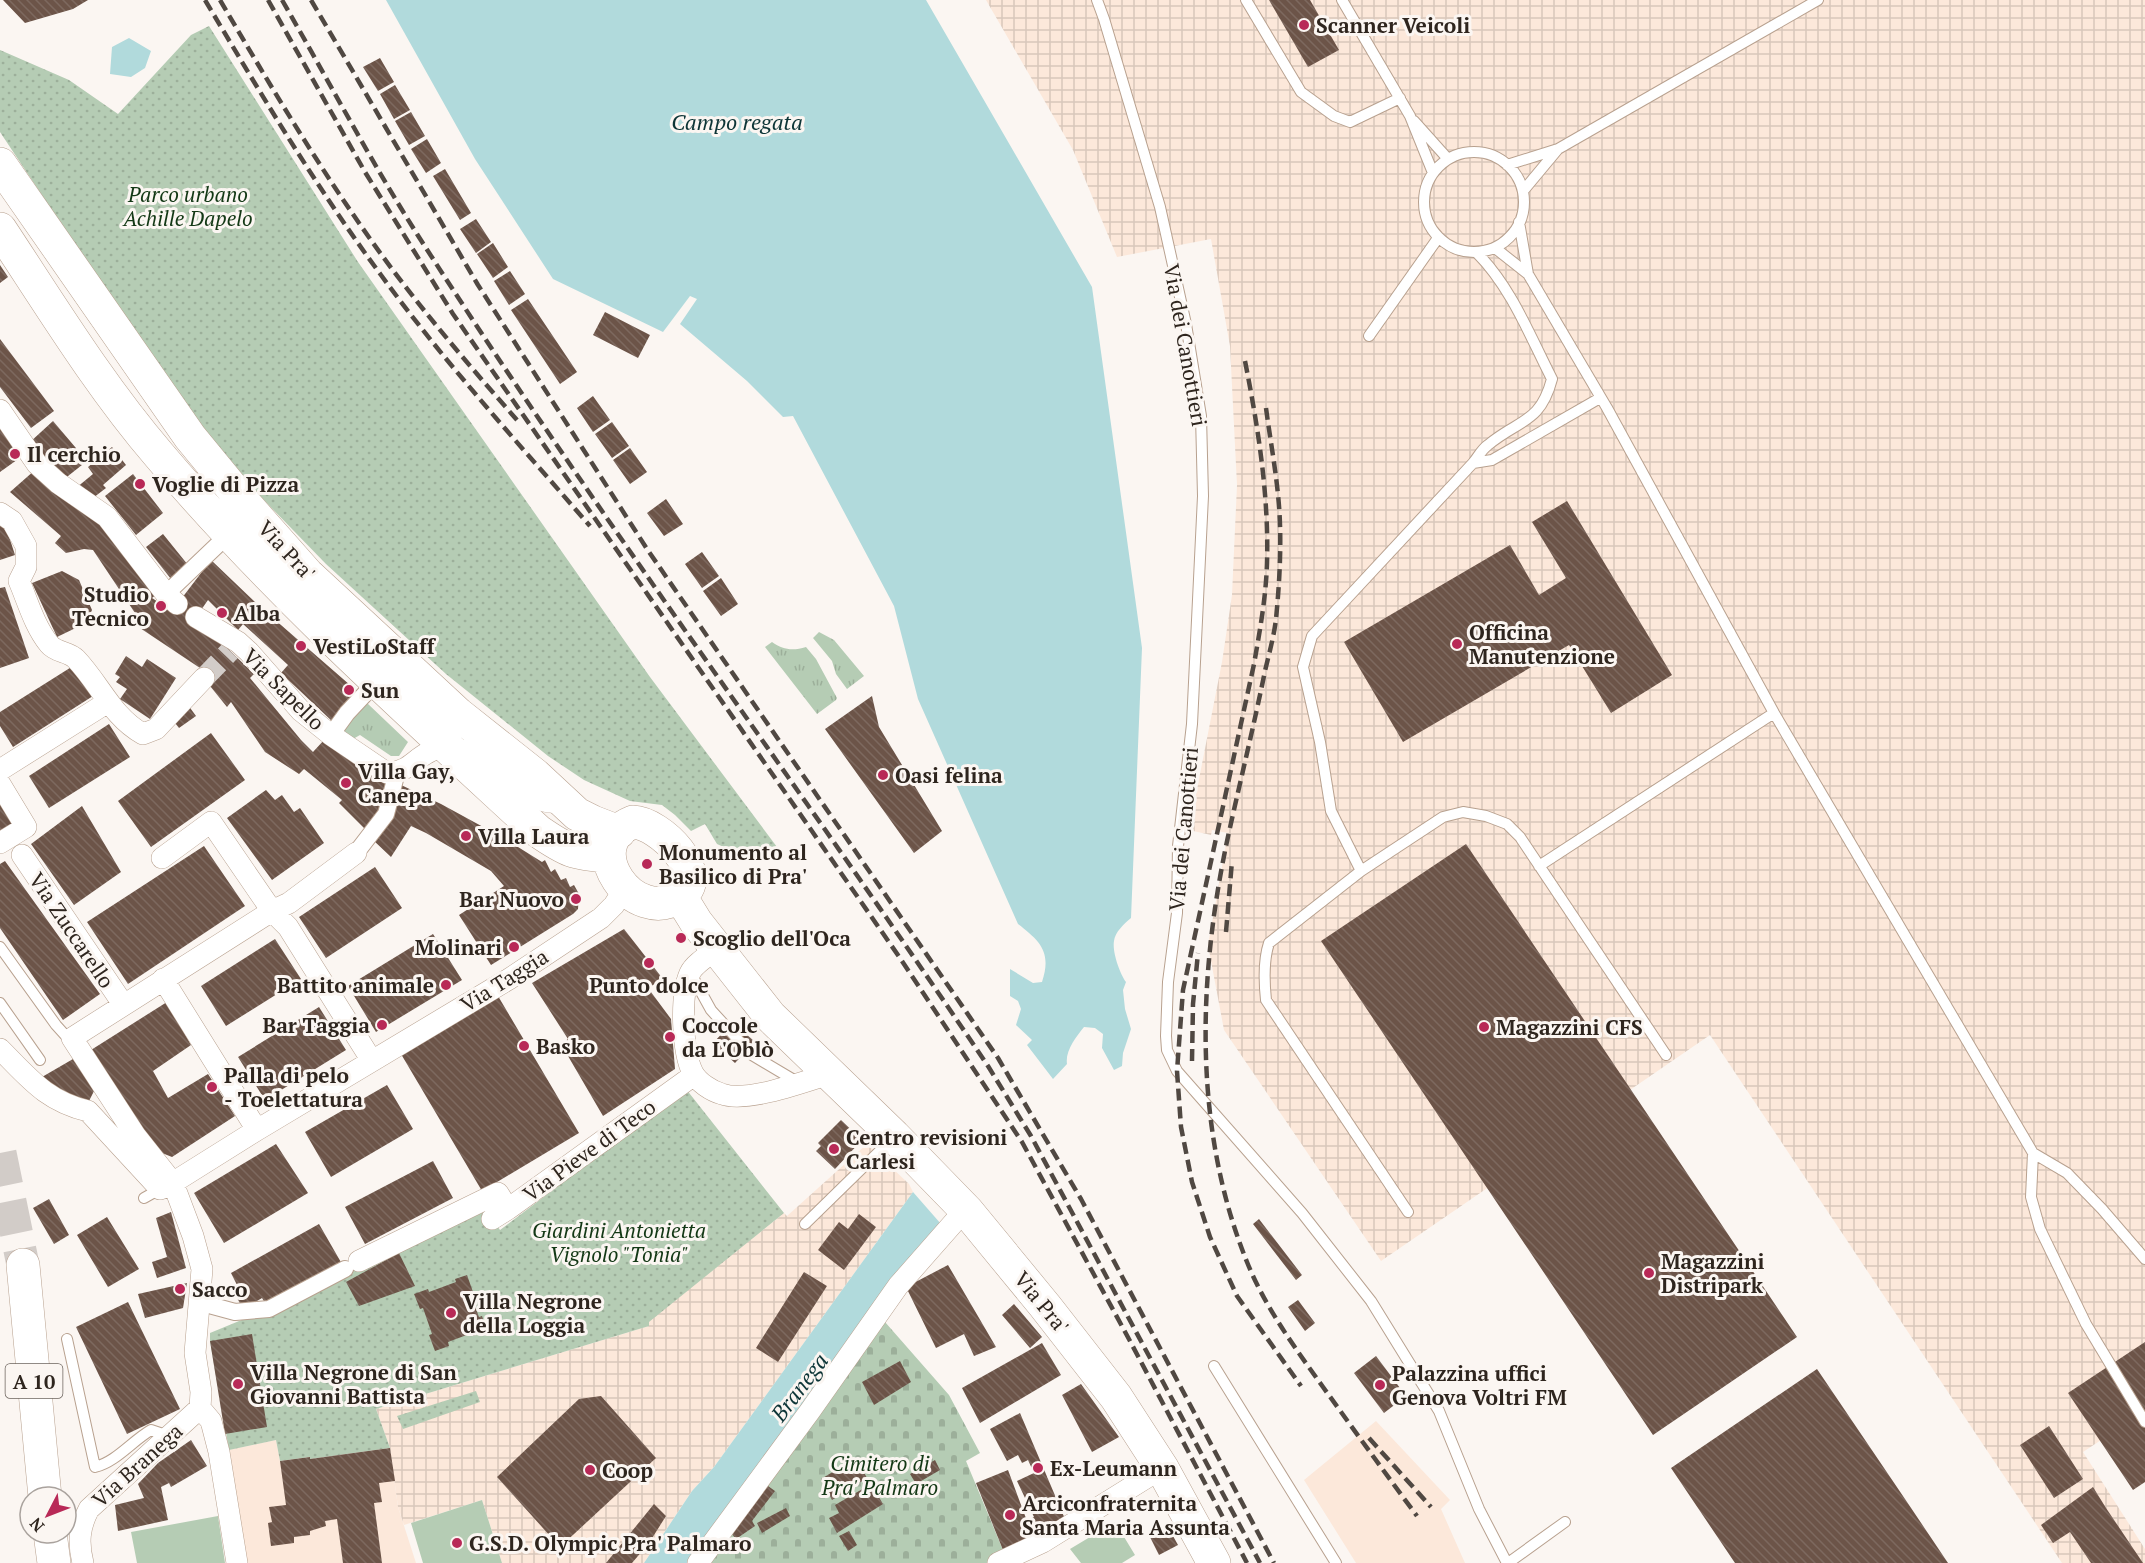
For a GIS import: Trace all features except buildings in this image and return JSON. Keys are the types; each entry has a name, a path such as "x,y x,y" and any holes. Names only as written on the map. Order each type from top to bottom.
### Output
{"main road":[{"name":"Via Pra'","path":"0,164 190,437 246,505 308,574 458,714 535,775 578,814 593,822 614,844 582,854 562,848 537,831 443,751 422,722 316,624 229,534 135,425 89,363 0,229"},
{"path":"647,824 661,833 681,854 689,872 687,886 680,896 669,902 654,904 645,902 626,888 615,876 610,865 614,844 625,826 647,824"},
{"name":"Via Pra'","path":"680,896 696,922 770,1016 814,1078 894,1136 925,1167 964,1208 1093,1367 1116,1397 1162,1468 1214,1563"},
{"name":"A 10","path":"23,1264 44,1485"},
{"path":"52,1545 54,1563"}],"street":[{"path":"0,410 37,464 58,483 107,517 172,599 229,534"},
{"path":"0,513 12,521 26,546 27,567 20,581 37,627 57,652 74,657 129,726 143,734 156,729 204,678"},
{"name":"Via Sapello","path":"196,617 234,646 249,651 301,711 331,735 387,773 397,772"},
{"path":"331,735 347,713 377,681"},
{"path":"0,770 108,702"},
{"path":"397,772 443,751 485,757 537,799 554,803 562,800"},
{"name":"Via Zuccarello","path":"72,1038 163,978 272,911 289,903 356,853 386,814 397,772"},
{"path":"0,784 26,827 0,843"},
{"path":"162,858 211,822 272,911 288,927 372,1061"},
{"name":"Via Zuccarello","path":"22,855 123,1004"},
{"name":"Via Taggia","path":"159,1190 509,979 601,918 626,888"},
{"path":"717,949 690,972 684,997 688,1061 694,1075 707,1087 723,1095 743,1095 814,1078"},
{"path":"163,978 257,1130"},
{"path":"72,1038 135,1135 159,1190"},
{"path":"0,1049 44,1093 71,1107 88,1111 159,1190"},
{"path":"0,1065 10,1069 39,1098 57,1109 71,1107"},
{"name":"Via Pieve di Teco","path":"198,1302 235,1312 269,1309 498,1193 500,1214 694,1075"},
{"name":"Via Branega","path":"83,1563 81,1524 88,1509 200,1408 201,1392 195,1353 202,1269 193,1236 159,1190"},
{"path":"698,1563 898,1286 964,1208"},
{"name":"Via Branega","path":"200,1408 212,1421 237,1563"},
{"path":"1001,1561 1043,1542 1162,1468"}],"lane":[{"name":"Via dei Canottieri","path":"1097,0 1160,207 1186,324 1201,416 1203,496 1192,724 1178,846 1177,913 1168,982 1167,1050 1177,1071 1302,1213 1371,1301 1439,1410 1479,1509 1508,1563"},
{"path":"1246,0 1301,92 1315,104 1334,116 1350,122 1400,98"},
{"path":"1342,0 1410,116 1433,173"},
{"path":"1507,165 1558,149 1818,0"},
{"path":"1410,116 1448,159"},
{"path":"1523,191 1558,149"},
{"path":"1469,152 1486,153 1502,160 1507,165 1515,172 1523,191 1524,211 1516,229 1503,244 1477,253 1450,246 1438,238 1429,225 1424,210 1424,194 1429,179 1438,166 1448,159 1469,152"},
{"path":"1519,222 1528,274 1774,713 2033,1153 2067,1173 2145,1259"},
{"path":"1369,336 1438,238"},
{"path":"1495,248 1528,274"},
{"path":"1361,871 1331,811 1320,742 1302,668 1312,636 1487,446 1538,412 1547,397 1552,379 1502,283 1477,253"},
{"path":"1473,463 1492,460 1600,399"},
{"path":"1539,866 1774,713"},
{"path":"1408,1212 1266,1000 1264,978 1266,951 1269,943 1361,871 1443,817 1463,812 1486,816 1507,824 1520,837 1666,1055"},
{"path":"0,947 56,1025 64,1035 72,1038"},
{"path":"690,972 711,1010 752,1055 814,1078"},
{"path":"0,1003 40,1060"},
{"path":"805,1224 894,1136"},
{"path":"2033,1153 2031,1197 2040,1229 2086,1324 2145,1422"},
{"path":"67,1339 94,1467 106,1464 151,1430 169,1436"},
{"path":"1214,1366 1336,1563"},
{"path":"1508,1563 1565,1522"}],"shaded area":[{"path":"986,0 2145,0 2145,1411 2083,1452 2145,1549 2145,1563 2062,1563 1710,1035 1381,1261 1224,1030 1208,945 1228,833 1212,830 1211,835 1189,830 1222,662 1232,595 1237,485 1230,346 1211,239 1117,257 1073,150"},
{"path":"867,1144 909,1184 913,1192 714,1467 692,1491 644,1563 502,1563 482,1500 404,1525 398,1507 390,1448 376,1409 649,1326 648,1322 784,1213 787,1216"},
{"path":"1376,1421 1450,1500 1441,1509 1465,1563 1356,1563 1304,1480"},
{"path":"276,1440 280,1461 390,1448 398,1507 416,1563 242,1563 223,1451"}],"green space":[{"name":"Parco urbano Achille Dapelo","path":"209,26 358,262 650,677 777,847 771,853 757,847 726,848 717,844 705,824 691,831 662,805 630,801 584,780 548,756 446,674 326,564 258,494 180,403 178,392 0,132 0,50 69,80 118,114 191,35"},
{"path":"819,632 834,640 864,676 847,689 836,674 832,661 813,638"},
{"path":"772,642 788,649 806,647 816,659 836,700 817,714 765,647"},
{"path":"367,703 408,742 399,756 391,756 360,735 353,739 343,734 349,718"},
{"name":"Giardini Antonietta Vignolo \"Tonia\"","path":"686,1089 784,1213 649,1322 649,1326 376,1409 390,1448 280,1461 276,1440 229,1450 210,1333 314,1288 484,1206 500,1230"},
{"name":"Cimitero di Pra' Palmaro","path":"885,1322 949,1395 980,1453 966,1461 1005,1555 992,1563 708,1563"},
{"path":"476,1391 480,1402 403,1429 397,1416"},
{"name":"G.S.D. Olympic Pra' Palmaro","path":"482,1500 502,1563 423,1563 411,1523"},
{"path":"218,1516 225,1563 137,1563 131,1532"},
{"path":"1115,1522 1135,1555 1122,1563 1081,1563 1070,1549"}],"water":[{"name":"Campo regata","path":"386,0 926,0 1092,287 1142,648 1131,918 1118,931 1114,946 1117,963 1126,982 1123,990 1125,1009 1131,1029 1123,1053 1122,1066 1114,1070 1102,1048 1103,1034 1095,1028 1084,1027 1069,1049 1067,1064 1053,1079 1027,1045 1032,1040 1016,1025 1021,1009 1018,1001 1010,996 1010,969 1033,983 1042,982 1046,963 1045,955 1038,942 1018,924 918,699 894,606 793,416 783,417 747,381 680,324 697,299 690,296 663,332 553,279 475,159"},
{"path":"129,38 151,51 145,68 131,77 110,74 112,47"},
{"name":"Branega","path":"913,1192 941,1224 690,1563 644,1563 692,1491 714,1467"}],"tunnel":[{"path":"204,678 230,651"},
{"path":"0,1153 23,1265"}],"railway":[{"path":"205,0 312,174 357,242 405,308 590,526"},
{"path":"220,0 302,137 368,237 437,327 517,420"},
{"path":"268,0 365,172 453,314 900,958 1022,1142 1247,1563"},
{"path":"282,0 399,205 486,340 988,1066 1031,1136 1260,1563"},
{"path":"311,0 478,285 647,549 998,1058 1081,1199 1274,1563"},
{"path":"1245,361 1264,487 1267,538 1265,588 1254,664 1183,990 1177,1071 1181,1127 1192,1182 1210,1237 1237,1296 1301,1386"},
{"path":"1266,408 1279,510 1280,560 1277,607 1273,638 1229,832 1211,940 1206,1049 1209,1103 1217,1157 1229,1210 1254,1279 1291,1342 1417,1516"},
{"path":"1226,932 1232,861"},
{"path":"1192,1061 1193,1004 1198,953"},
{"path":"1369,1438 1431,1507"}],"place":[{"name":"Scanner Veicoli","path":"1304,25"},
{"name":"Il cerchio","path":"15,454"},
{"name":"Voglie di Pizza","path":"140,484"},
{"name":"Studio Tecnico","path":"161,606"},
{"name":"Alba","path":"222,613"},
{"name":"Officina Manutenzione","path":"1457,644"},
{"name":"VestiLoStaff","path":"301,646"},
{"name":"Sun","path":"349,690"},
{"name":"Oasi felina","path":"883,775"},
{"name":"Villa Gay, Canepa","path":"346,783"},
{"name":"Villa Laura","path":"466,836"},
{"name":"Monumento al Basilico di Pra'","path":"647,864"},
{"name":"Bar Nuovo","path":"576,899"},
{"name":"Scoglio dell'Oca","path":"681,938"},
{"name":"Molinari","path":"514,947"},
{"name":"Punto dolce","path":"649,963"},
{"name":"Battito animale","path":"446,985"},
{"name":"Bar Taggia","path":"382,1025"},
{"name":"Magazzini CFS","path":"1484,1027"},
{"name":"Coccole da L'Oblò","path":"670,1037"},
{"name":"Basko","path":"524,1046"},
{"name":"Palla di pelo - Toelettatura","path":"212,1087"},
{"name":"Centro revisioni Carlesi","path":"834,1149"},
{"name":"Magazzini Distripark","path":"1649,1273"},
{"name":"Sacco","path":"180,1289"},
{"name":"Villa Negrone della Loggia","path":"451,1313"},
{"name":"Villa Negrone di San Giovanni Battista","path":"238,1384"},
{"name":"Palazzina uffici Genova Voltri FM","path":"1380,1385"},
{"name":"Ex-Leumann","path":"1038,1468"},
{"name":"Coop","path":"590,1470"},
{"name":"Arciconfraternita Santa Maria Assunta","path":"1010,1515"},
{"name":"G.S.D. Olympic Pra' Palmaro","path":"457,1543"}]}
